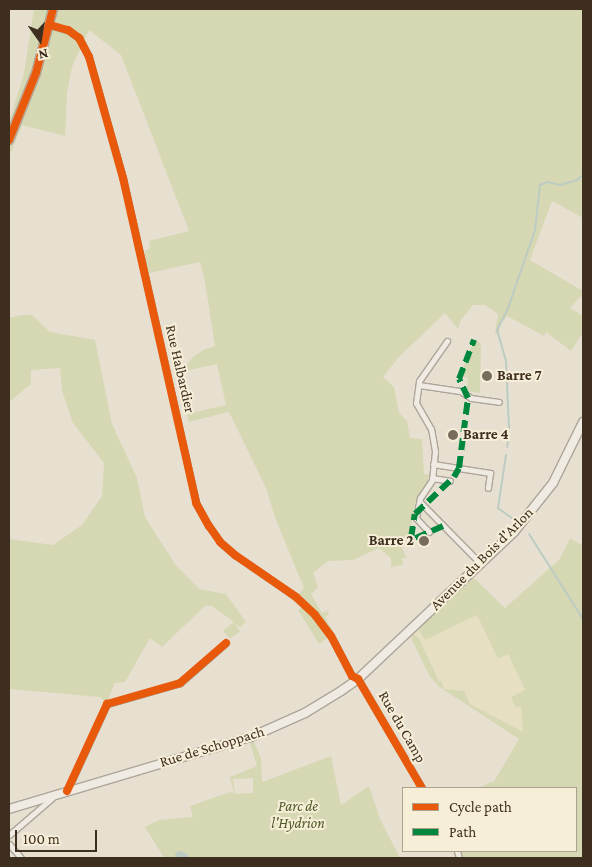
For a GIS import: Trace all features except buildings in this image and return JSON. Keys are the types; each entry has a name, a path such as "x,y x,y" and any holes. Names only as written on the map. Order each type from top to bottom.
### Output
{"main road":[{"path":"9,140 36,73 53,9"},
{"name":"Avenue du Bois d'Arlon","path":"358,679 514,532 548,489 575,442 583,422"},
{"name":"Rue de Schoppach","path":"9,809 264,732 305,713 358,679"}],"street":[{"name":"Rue Halbardier","path":"50,25 68,30 79,38 89,57 123,178 196,503 208,526 220,542 235,555 296,597 315,615 331,636 352,676 358,679"},
{"path":"429,532 416,518 420,498 432,478 435,451 432,433 416,402 418,385 446,341"},
{"path":"418,385 460,391 472,398 499,402"},
{"path":"433,464 490,473 488,488"},
{"path":"432,478 450,481"},
{"path":"420,502 481,564"},
{"path":"67,791 107,704 180,683 226,643"},
{"name":"Rue du Camp","path":"358,679 421,787"},
{"path":"9,835 57,794"},
{"path":"9,844 21,858"}],"shaded area":[{"path":"451,599 477,615 498,658 508,653 525,691 521,706 523,733 470,704 464,691 444,689 419,638 412,634"}],"green space":[{"path":"34,9 583,9 583,218 552,201 530,260 583,291 583,294 570,308 583,316 583,332 571,351 546,332 544,336 507,316 500,325 499,334 495,334 498,314 485,305 473,305 461,320 458,329 445,313 398,358 383,377 394,387 399,413 407,421 410,438 422,439 424,474 429,475 427,483 415,502 409,537 399,542 407,558 402,558 403,565 391,567 391,558 379,548 353,560 328,561 313,573 318,587 311,594 322,613 328,611 329,614 325,617 334,633 319,644 298,610 305,605 296,597 304,588 276,520 266,488 229,412 189,422 187,414 226,405 217,364 180,372 192,358 203,350 215,346 205,282 200,262 149,273 144,255 145,251 150,248 149,241 189,231 121,55 89,30 72,67 67,93 65,136 22,125 9,157 9,123 24,73"},
{"path":"32,315 50,332 95,340 112,424 137,478 145,517 175,564 199,589 226,594 246,622 240,627 234,623 240,631 230,639 223,631 234,622 212,606 205,606 162,647 150,638 125,682 115,683 108,700 105,701 100,697 9,689 9,539 53,545 82,525 102,496 104,463 73,423 62,391 60,368 31,370 31,384 9,402 9,318"},
{"path":"474,340 481,343 480,393 466,391 468,378 460,375"},
{"path":"570,538 583,546 583,858 459,858 457,852 577,852 577,787 481,787 491,782 493,783 519,739 438,686 429,675 412,640 412,634 419,638 444,689 464,691 470,704 523,732 521,707 515,706 511,697 525,690 508,654 498,659 477,615 425,640 418,628 474,578 505,608 560,559"},
{"name":"Parc de l'Hydrion","path":"254,742 261,758 262,782 331,756 341,805 369,786 380,819 400,858 164,858 145,827 159,820 193,817 190,806 230,792 234,793 230,777 257,766 250,743","holes":["253,778 253,793 235,794 233,779"]}],"waterway":[{"path":"509,428 506,361 497,330 508,308 535,230 540,185 548,182 560,185 577,180 583,175"},
{"path":"507,447 508,442"},
{"path":"506,455 498,508 513,519"},
{"path":"529,534 583,619"},
{"path":"180,856 184,858"}],"marked path":[{"path":"443,526 412,540 411,538 415,514 454,477 459,468 468,398 459,379 474,340"}],"cycle path":[{"path":"9,140 36,73 53,9"},
{"path":"50,25 68,30 79,38 89,57 123,178 196,503 220,542 235,555 296,597 315,615 331,636 352,676 358,679 421,787"},
{"path":"67,791 107,704 180,683 226,643"}],"place":[{"name":"Barre 7","path":"487,376"},
{"name":"Barre 4","path":"453,435"},
{"name":"Barre 2","path":"424,541"}]}
